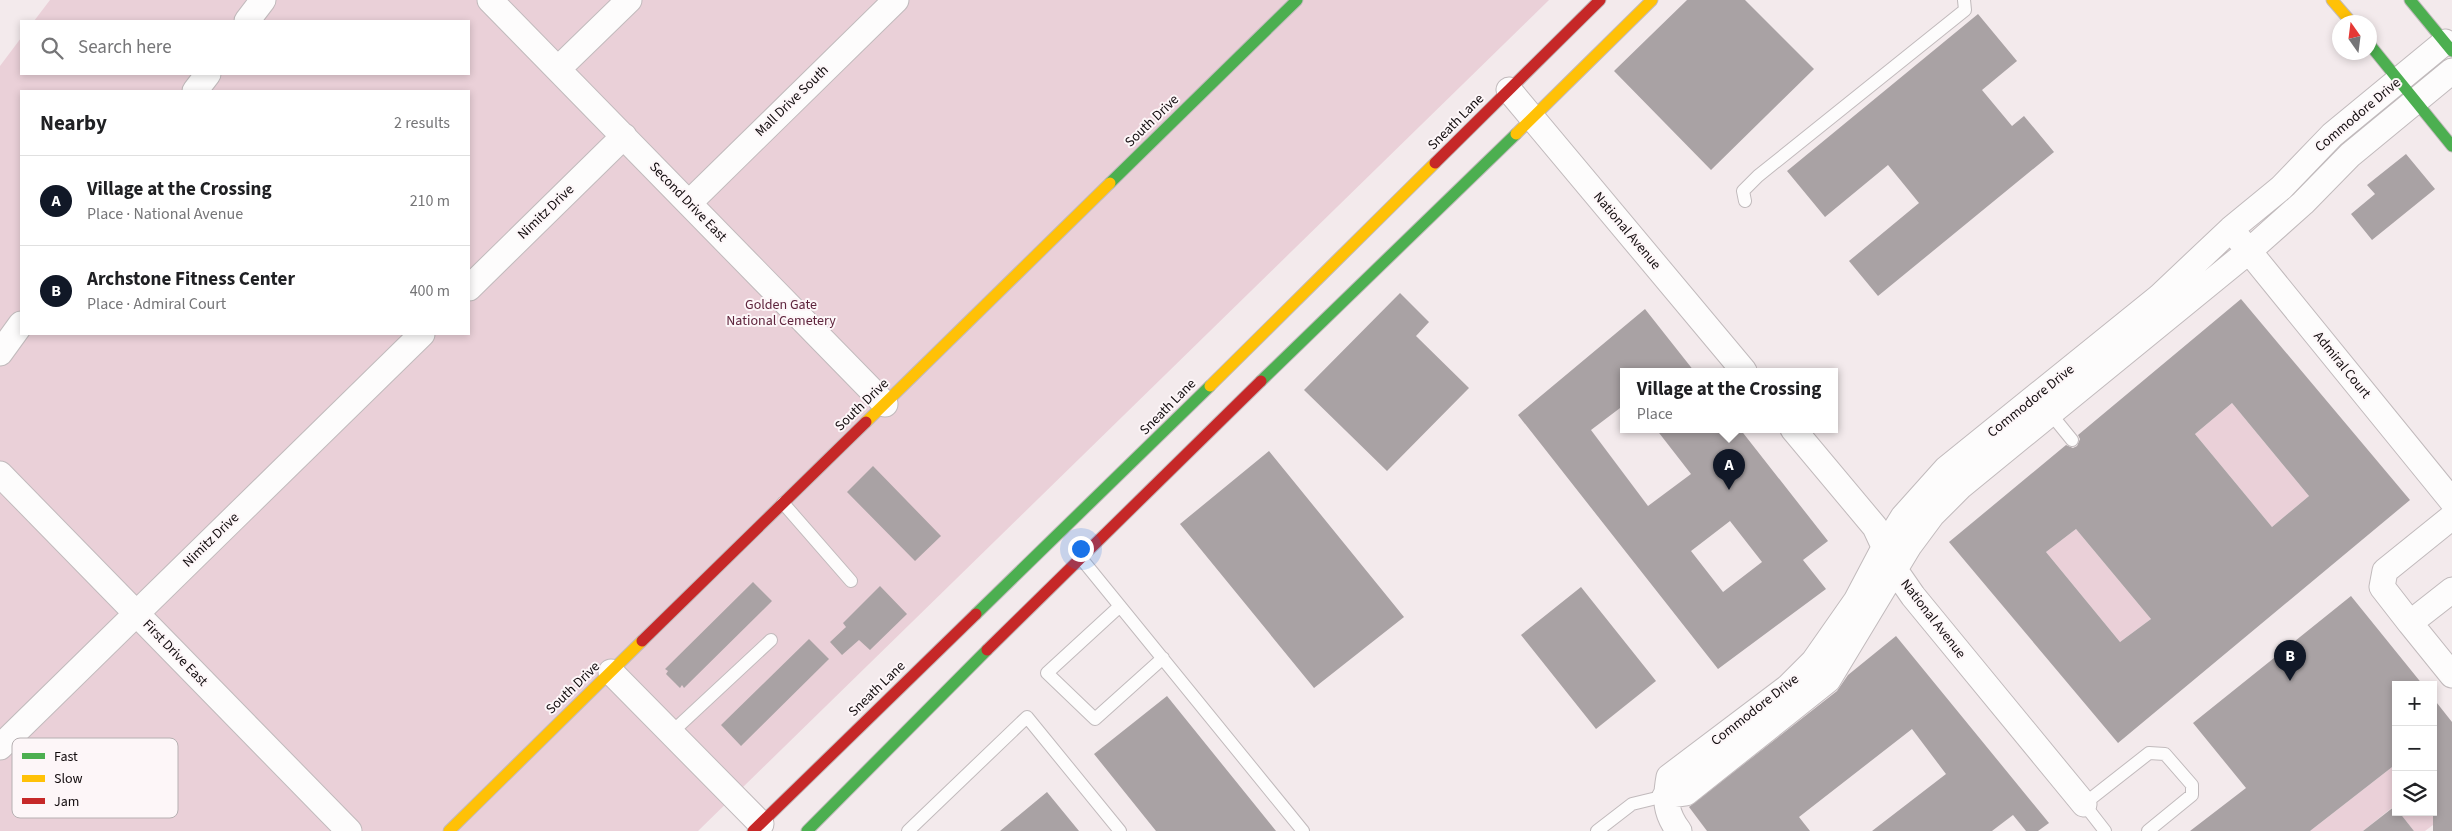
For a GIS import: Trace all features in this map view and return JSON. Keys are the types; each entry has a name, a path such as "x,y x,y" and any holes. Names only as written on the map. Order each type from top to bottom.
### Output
{"main road":[{"name":"South Drive","path":"449,831 1297,0"},
{"name":"Sneath Lane","path":"762,828 1600,0"},
{"path":"807,831 1080,557 1390,253 1533,118 1652,0"},
{"path":"2332,0 2344,15"},
{"path":"2410,0 2450,43"},
{"path":"2377,54 2452,146"}],"street":[{"path":"249,20 263,0"},
{"name":"Second Drive East","path":"490,0 885,404"},
{"path":"558,69 629,0"},
{"name":"Mall Drive South","path":"689,203 896,0"},
{"name":"Commodore Drive","path":"2450,43 2332,135 2282,188 2232,229 2043,405 1932,515 1909,546 1828,680 1686,793 1665,796 1669,777 1788,687 1814,662 1856,601 1885,546 1903,517 1946,469 2043,405 2249,251 2303,202 2350,155 2452,71"},
{"path":"196,90 207,75"},
{"name":"National Avenue","path":"1509,90 1741,368"},
{"name":"Nimitz Drive","path":"470,287 624,136"},
{"name":"Admiral Court","path":"2232,229 2452,501"},
{"path":"0,353 20,325"},
{"name":"Nimitz Drive","path":"0,747 421,335"},
{"name":"National Avenue","path":"1796,433 1872,523 1885,546 1895,570 1913,596 2084,804"},
{"name":"First Drive East","path":"0,474 349,831"},
{"path":"2452,517 2385,571 2382,587 2452,675"},
{"path":"2410,623 2452,590"},
{"path":"611,672 762,828"},
{"path":"1665,796 1666,808 1672,822 1679,831"}],"lane":[{"path":"1745,201 1743,191 1758,176 1965,10 1964,0"},
{"path":"2043,405 2072,440"},
{"path":"783,503 851,581"},
{"path":"1080,557 1303,831"},
{"path":"1120,606 1047,673 1094,719 1162,658"},
{"path":"672,733 771,640"},
{"path":"908,831 1027,717 1120,831"},
{"path":"2084,804 2150,753 2166,754 2192,785 2192,795 2148,831"},
{"path":"1597,831 1632,804 1665,796"},
{"name":"National Avenue","path":"2084,804 2105,831"}],"green space":[{"name":"Golden Gate National Cemetery","path":"50,0 1549,0 698,831 0,831 0,66 20,39 20,75 470,75 470,20 35,20"},
{"path":"2232,403 2309,496 2272,527 2195,434"},
{"path":"2076,529 2151,619 2120,642 2046,552"},
{"path":"2392,767 2392,808 2363,831 2310,831"},
{"path":"2402,816 2437,816 2441,819 2425,831 2414,831"}],"building":[{"path":"1687,0 1745,0 1814,69 1711,170 1614,71"},
{"path":"1978,14 2017,61 1982,90 2012,126 2024,116 2054,152 1878,296 1849,261 1919,203 1888,165 1825,217 1787,171"},
{"path":"2406,154 2435,189 2372,240 2351,214 2375,194 2367,185"},
{"path":"1400,293 1429,322 1416,336 1469,388 1387,471 1304,390"},
{"path":"2241,299 2410,500 2118,743 1949,542 2066,445 2073,448 2077,446 2080,439 2078,435","holes":["2232,403 2309,496 2272,527 2195,434","2076,529 2151,619 2120,642 2046,552"]},
{"path":"1645,309 1692,368 1620,368 1620,408 1591,430 1648,506 1691,474 1659,433 1743,433 1828,541 1803,560 1826,589 1718,669 1518,415","holes":["1730,521 1762,562 1723,592 1691,551"]},
{"path":"1269,451 1404,617 1314,688 1180,524"},
{"path":"873,466 941,536 915,561 847,492"},
{"path":"753,582 772,601 684,688 682,685 680,688 666,674 668,671 665,669"},
{"path":"880,586 907,614 870,650 859,640 842,655 830,642 846,627 843,623"},
{"path":"1581,587 1656,681 1596,729 1521,635"},
{"path":"2351,596 2420,681 2392,681 2392,767 2310,831 2190,831 2246,788 2193,723"},
{"path":"1896,636 2049,823 2038,831 2026,831 2013,815 1992,831 1872,831 1946,774 1912,729 1799,817 1810,831 1707,831 1689,807 1837,691 1848,675"},
{"path":"809,639 829,659 741,746 721,725"},
{"path":"1167,696 1276,831 1156,831 1094,754"},
{"path":"2437,703 2452,722 2452,831 2433,831 2433,816 2437,816"},
{"path":"1047,792 1079,831 1000,831"},
{"path":"2392,808 2392,816 2402,816 2414,831 2363,831"}],"traffic: fast":[{"path":"1110,183 1297,0"},
{"path":"2410,0 2452,51"},
{"path":"2377,54 2452,146"},
{"path":"1261,381 1516,134"},
{"path":"976,614 1210,386"},
{"path":"807,831 987,650"}],"traffic: slow":[{"path":"1516,134 1652,0"},
{"path":"2332,0 2345,15"},
{"path":"1210,386 1435,163"},
{"path":"866,422 1110,183"},
{"path":"449,831 642,641"}],"traffic: jam":[{"path":"1435,163 1600,0"},
{"path":"987,650 1261,381"},
{"path":"642,641 866,422"},
{"path":"753,831 976,614"}],"place":[{"name":"Village at the Crossing","path":"1729,490"},
{"name":"Archstone Fitness Center","path":"2290,681"}]}
